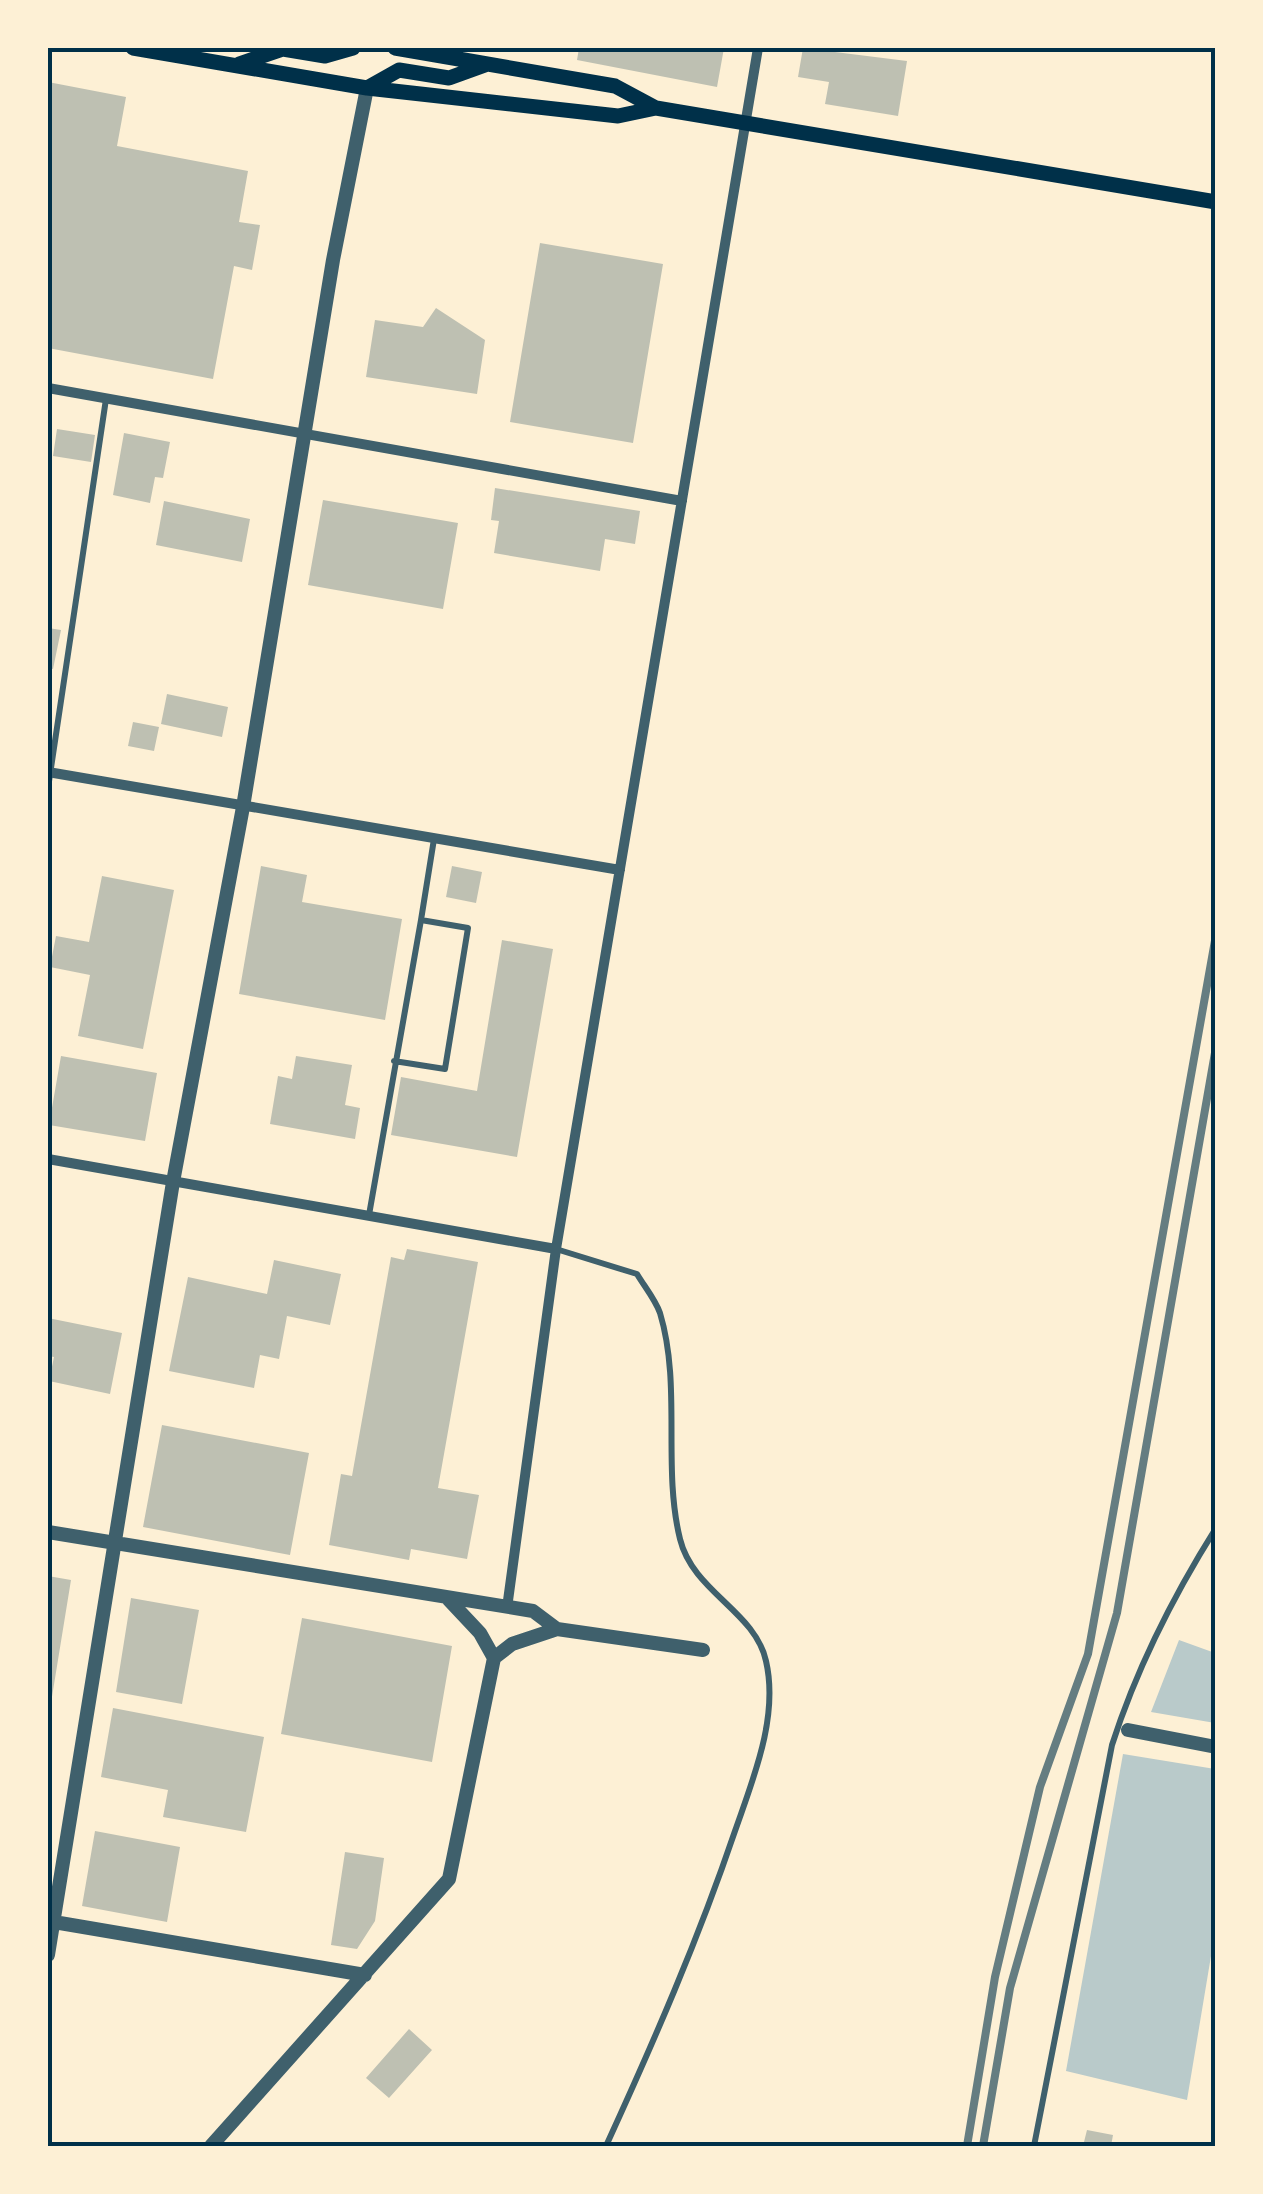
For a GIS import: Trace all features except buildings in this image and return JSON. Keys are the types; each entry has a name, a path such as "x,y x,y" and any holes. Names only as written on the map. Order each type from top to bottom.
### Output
{"main road":[{"path":"134,48 367,88 618,116 656,108"},
{"path":"235,65 282,50 324,56 354,48"},
{"path":"396,48 615,86 656,108 1216,202"},
{"path":"367,88 399,70 448,78 488,64"}],"street":[{"path":"507,1608 556,1249 758,48"},
{"path":"48,1955 50,1921 116,1543 173,1182 244,807 308,435 333,260 367,88"},
{"path":"48,388 682,501"},
{"path":"49,773 620,870"},
{"path":"48,1159 556,1249"},
{"path":"48,1532 533,1612 557,1628 703,1650"},
{"path":"448,1599 480,1633 494,1658"},
{"path":"211,2146 449,1879 494,1658 512,1644 557,1628"},
{"path":"1128,1730 1216,1746"},
{"path":"50,1921 364,1975"}],"lane":[{"path":"48,788 106,399"},
{"path":"369,1216 434,839"},
{"path":"394,1061 445,1069 468,928 421,920"},
{"path":"556,1249 637,1274 659,1310 668,1357 680,1541 694,1571 757,1639 770,1683 767,1723 751,1784 695,1950 606,2146"},
{"path":"1034,2146 1112,1745 1132,1683 1155,1633 1216,1528"}],"shaded area":[{"path":"1179,1640 1215,1653 1215,1723 1151,1712"},
{"path":"1123,1754 1215,1769 1215,1932 1187,2100 1066,2071"}],"railway":[{"path":"967,2146 995,1977 1040,1787 1088,1654 1216,935"},
{"path":"983,2146 1010,1988 1117,1613 1216,1047"}]}
